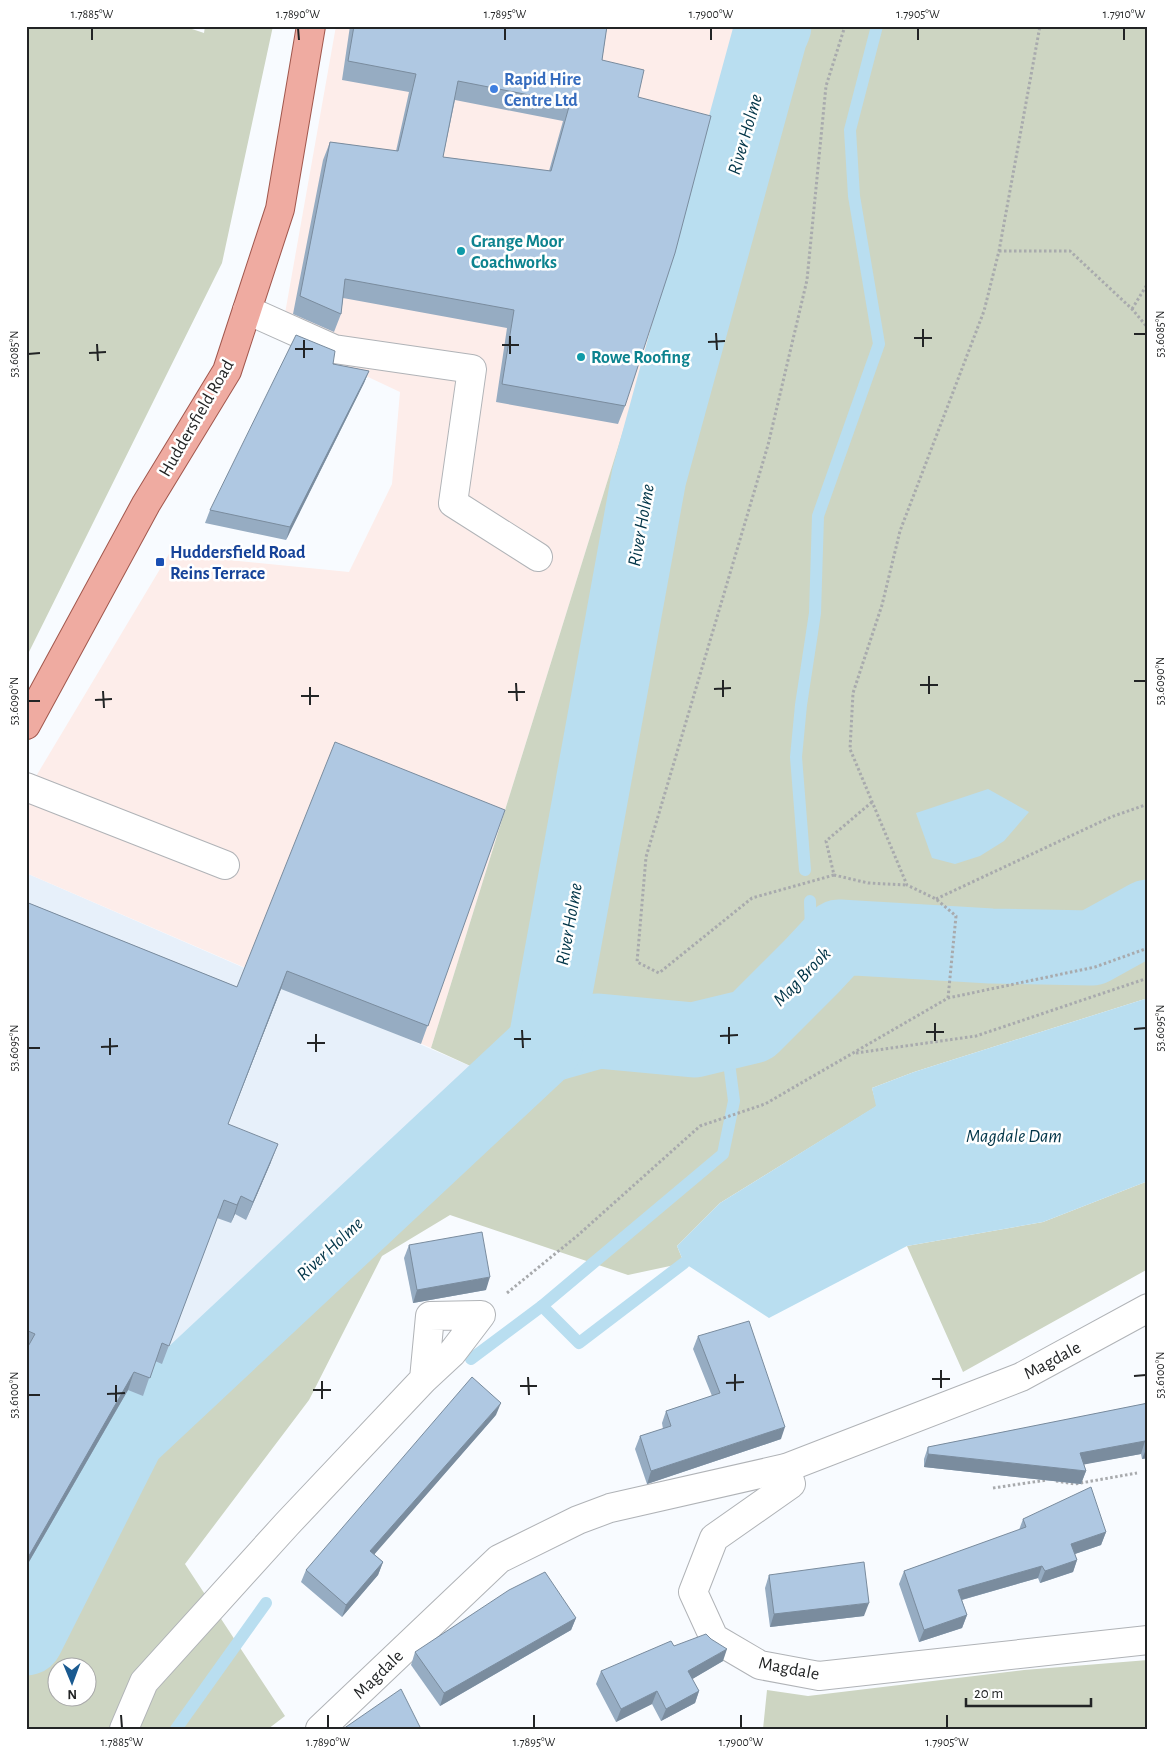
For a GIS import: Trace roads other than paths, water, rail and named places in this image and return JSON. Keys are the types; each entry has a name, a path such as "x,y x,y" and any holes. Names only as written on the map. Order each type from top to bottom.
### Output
{"main road":[{"name":"Huddersfield Road","path":"26,725 146,504 227,371 280,209 311,26"}],"street":[{"path":"247,310 334,349 472,369 453,503 538,557"},
{"path":"26,787 226,865"},
{"name":"Magdale","path":"320,1729 499,1559 578,1520 610,1508 786,1468 1021,1377 1148,1308"},
{"path":"124,1729 144,1682 287,1524 424,1379 452,1353 481,1315 430,1316 424,1379"},
{"name":"Magdale","path":"786,1468 791,1484 714,1538 693,1592 714,1638 760,1665 819,1676 1148,1640"}],"water":[{"path":"988,789 1029,812 1004,841 980,856 955,864 932,858 916,813"},
{"name":"Magdale Dam","path":"1148,998 1148,1181 1043,1222 907,1246 769,1318 684,1263 677,1246 720,1203 876,1106 872,1088 914,1072"}],"waterway":[{"name":"River Holme","path":"26,1638 128,1436 545,1046 649,477 774,26"},
{"path":"805,870 796,757 801,705 815,613 818,516 879,344 854,196 850,130 877,26"},
{"path":"810,901 812,966"},
{"name":"Mag Brook","path":"545,1046 598,1031 694,1040 752,1026 839,937 991,946 1092,948 1148,917"},
{"path":"471,1359 542,1306 723,1154 734,1101 725,1032"},
{"path":"542,1306 579,1343 684,1263"},
{"path":"176,1729 266,1603"}],"place":[{"name":"Rapid Hire Centre Ltd","path":"494,89"},
{"name":"Grange Moor Coachworks","path":"461,251"},
{"name":"Rowe Roofing","path":"581,357"},
{"name":"Huddersfield Road Reins Terrace","path":"160,562"}]}
